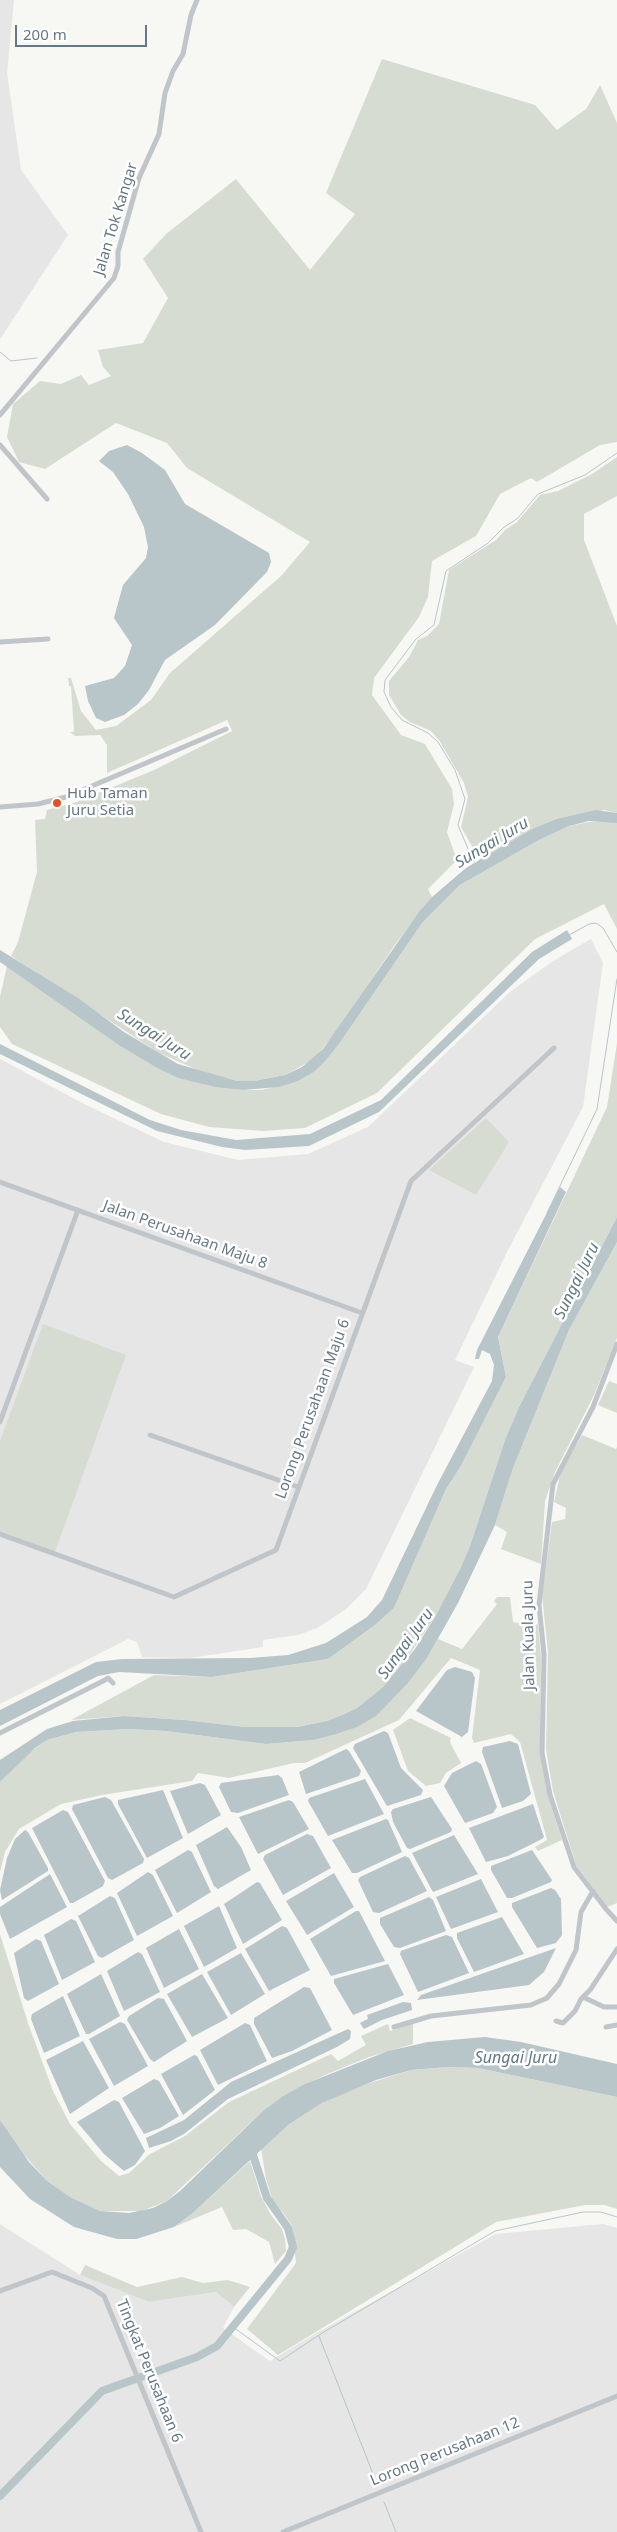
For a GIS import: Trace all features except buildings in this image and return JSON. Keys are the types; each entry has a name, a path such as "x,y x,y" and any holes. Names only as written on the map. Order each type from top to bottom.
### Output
{"street":[{"name":"Jalan Tok Kangar","path":"0,415 114,278 118,266 118,252 139,178 159,134 165,93 173,71 183,54 191,15 197,0"},
{"path":"0,445 47,499"},
{"path":"0,642 48,639"},
{"path":"0,807 38,804 66,797 226,730"},
{"name":"Lorong Perusahaan Maju 6","path":"0,1534 174,1597 276,1550 411,1181 554,1048"},
{"name":"Jalan Perusahaan Maju 8","path":"0,1182 362,1312"},
{"path":"0,1422 78,1210"},
{"name":"Jalan Kuala Juru","path":"617,1344 593,1407 553,1484 538,1604 544,1655 542,1736 544,1766 550,1795 574,1867 617,1921"},
{"path":"150,1435 298,1487"},
{"path":"0,1733 108,1678 113,1683"},
{"path":"394,2027 431,2016 531,2005 547,1998 559,1984 578,1945 581,1912 593,1891"},
{"path":"556,2021 562,2023 575,2011 617,1950"},
{"path":"583,1997 604,2006 617,2007"},
{"path":"606,2027 617,2025"},
{"name":"Tingkat Perusahaan 6","path":"0,2290 52,2272 61,2274 98,2291 107,2301 201,2532"},
{"name":"Lorong Perusahaan 12","path":"283,2532 617,2396"}],"shaded area":[{"path":"0,0 14,0 7,73 21,170 68,235 0,339"},
{"path":"382,59 535,105 557,130 586,109 600,85 617,123 617,442 600,445 537,482 531,478 500,494 476,536 432,561 428,597 419,617 374,678 372,695 401,735 425,744 452,789 454,804 447,832 457,860 428,889 432,897 394,946 337,1031 314,1059 285,1075 254,1081 237,1081 207,1074 159,1053 11,956 18,942 37,872 35,820 45,819 47,810 74,803 154,770 232,731 227,720 107,773 107,745 100,735 75,736 70,732 74,732 71,686 69,686 68,678 71,678 81,711 96,730 116,726 151,700 170,673 281,576 310,542 187,468 167,443 116,423 45,469 19,462 7,437 13,404 40,381 61,384 81,375 89,385 111,376 103,367 98,350 143,343 168,298 143,259 166,234 236,179 310,270 355,214 326,193"},
{"path":"617,457 617,496 584,514 584,540 617,626 617,813 604,810 532,829 480,860 461,827 468,797 464,783 439,740 431,731 410,722 401,715 389,695 389,681 409,657 418,640 427,636 439,624 449,570 496,540 505,530 517,522 540,495 558,491 592,474"},
{"path":"609,821 617,823 617,929 604,904 535,939 377,1093 305,1128 263,1131 209,1127 161,1114 12,1044 0,1027 0,997 7,966 120,1046 178,1078 243,1090 262,1090 298,1081 314,1072 341,1041 422,923 460,885 539,840 569,826"},
{"path":"591,939 603,963 583,1107 508,1250 455,1360 474,1367 366,1589 345,1610 317,1628 298,1635 263,1640 263,1647 190,1658 142,1657 137,1642 128,1639 0,1704 0,1059 86,1105 164,1142 238,1160 308,1154 368,1127 510,992 553,961"},
{"path":"617,1043 617,1217 519,1407 505,1440 470,1546 461,1567 435,1617 401,1667 383,1687 357,1708 327,1721 297,1727 245,1727 185,1720 124,1716 71,1720 154,1675 212,1677 328,1659 375,1625 394,1608 446,1489 461,1466 506,1377 498,1337 607,1107"},
{"path":"486,1118 509,1142 476,1195 429,1170"},
{"path":"617,1242 617,1338 594,1395 555,1472 545,1501 541,1564 501,1549 507,1532 495,1525 513,1468 569,1330"},
{"path":"43,1324 126,1355 55,1552 0,1532 0,1441"},
{"path":"609,1381 617,1384 617,1413 598,1405"},
{"path":"582,1435 616,1449 617,1447 617,1903 607,1907 576,1865 553,1791 546,1749 548,1652 542,1595 552,1522 565,1519 566,1508 554,1502 561,1471"},
{"path":"497,1597 510,1597 513,1622 532,1626 538,1624 541,1656 540,1754 548,1796 562,1840 538,1851 535,1847 547,1840 520,1742 511,1734 474,1743 472,1738 480,1670 451,1658 399,1720 305,1763 294,1763 229,1778 198,1773 192,1781 102,1795 61,1804 19,1829 5,1852 0,1872 0,1782 23,1757 47,1740 76,1732 128,1729 166,1731 266,1744 313,1740 427,1658 438,1639 462,1649 497,1604 494,1601"},
{"path":"410,1718 451,1738 450,1742 461,1763 446,1773 440,1783 426,1786 408,1771 393,1730"},
{"path":"0,1934 28,2023 53,2091 70,2124 101,2161 119,2176 129,2173 150,2154 185,2136 229,2102 331,2054 338,2061 366,2045 361,2036 388,2024 390,2031 413,2023 413,2044 369,2057 325,2075 283,2096 264,2110 167,2201 142,2211 100,2211 70,2197 46,2180 14,2143 0,2120"},
{"path":"448,2067 478,2068 617,2097 617,2209 605,2205 585,2205 496,2222 278,2355 247,2329 296,2263 292,2226 273,2202 266,2179 261,2148 288,2125 322,2103 354,2088 411,2070"},
{"path":"250,2161 261,2196 271,2215 282,2229 285,2239 286,2251 275,2264 269,2242 246,2229 233,2230 222,2207 174,2227 194,2212"},
{"path":"0,2224 80,2275 149,2302 216,2292 234,2307 223,2328 270,2361 318,2332 496,2234 603,2224 617,2228 617,2532 0,2532"},
{"path":"85,2265 137,2287 182,2277 203,2283 228,2280 250,2287 234,2307 216,2292 149,2302 80,2275"}],"water":[{"path":"127,445 142,453 165,470 185,504 269,553 271,562 267,572 215,625 165,660 149,690 138,704 124,715 105,722 96,718 88,701 85,686 114,678 125,666 132,645 114,618 123,585 146,558 148,547 144,527 128,494 113,472 99,461 109,451"},
{"name":"Sungai Juru","path":"596,810 617,813 617,823 589,821 569,826 539,840 460,885 422,923 326,1060 314,1072 298,1081 279,1087 243,1090 216,1087 178,1078 120,1046 0,962 0,950 78,998 124,1032 178,1064 237,1081 254,1081 285,1075 302,1067 323,1049 419,912 432,897 466,868 532,829 557,819"},
{"path":"567,930 572,939 539,959 379,1112 309,1146 245,1150 222,1147 157,1131 0,1054 0,1044 150,1120 181,1130 236,1140 310,1134 381,1100 532,952"},
{"path":"560,1187 566,1192 498,1337 506,1377 461,1466 446,1489 394,1608 375,1625 328,1659 212,1677 119,1672 98,1676 0,1726 0,1710 96,1662 122,1659 250,1658 288,1655 326,1643 367,1617 382,1600 437,1485 492,1381 494,1365 490,1354 482,1350 479,1359 475,1359 477,1350"},
{"name":"Sungai Juru","path":"617,1217 617,1242 569,1330 513,1468 495,1525 458,1603 427,1658 407,1684 376,1716 357,1727 313,1740 266,1744 166,1731 128,1729 76,1732 47,1740 35,1748 0,1782 0,1760 47,1729 73,1721 124,1716 185,1720 245,1727 297,1727 327,1721 357,1708 383,1687 415,1649 435,1617 461,1567 470,1546 505,1440 519,1407"},
{"path":"455,1667 472,1672 475,1678 468,1732 462,1737 416,1711 447,1670"},
{"path":"384,1731 388,1733 401,1768 423,1790 421,1795 387,1806 353,1748 355,1744"},
{"path":"510,1741 518,1744 531,1794 523,1801 502,1808 482,1752 483,1747"},
{"path":"346,1749 361,1771 359,1776 306,1794 299,1772"},
{"path":"476,1761 481,1764 497,1807 493,1813 465,1823 444,1786 452,1773"},
{"path":"278,1775 282,1778 289,1795 238,1813 231,1812 219,1787 221,1783"},
{"path":"365,1779 384,1814 328,1836 308,1801 309,1798"},
{"path":"200,1783 205,1785 221,1815 188,1834 170,1791"},
{"path":"163,1790 183,1838 147,1858 118,1804 118,1800"},
{"path":"105,1797 111,1800 144,1859 143,1863 112,1880 108,1878 72,1809 73,1805"},
{"path":"431,1797 452,1829 451,1832 410,1849 407,1848 393,1822 391,1812 393,1809"},
{"path":"289,1800 293,1802 309,1829 258,1854 239,1817"},
{"path":"533,1804 544,1837 508,1856 486,1862 469,1828"},
{"path":"63,1810 68,1812 105,1881 103,1886 73,1903 70,1903 32,1828"},
{"path":"386,1819 402,1852 357,1873 352,1873 332,1840"},
{"path":"227,1827 241,1847 251,1870 218,1889 214,1886 196,1845"},
{"path":"25,1830 28,1832 48,1871 2,1900 0,1890 7,1858 15,1839"},
{"path":"307,1834 313,1836 331,1868 283,1895 263,1859 265,1855"},
{"path":"454,1835 478,1874 433,1892 412,1853"},
{"path":"188,1850 192,1852 211,1892 177,1913 155,1870"},
{"path":"532,1850 552,1880 551,1882 512,1898 507,1898 491,1870 491,1866"},
{"path":"405,1856 409,1858 427,1891 379,1913 373,1912 358,1880 360,1877"},
{"path":"148,1872 153,1875 173,1916 137,1936 117,1893"},
{"path":"334,1873 354,1907 307,1935 286,1901"},
{"path":"50,1874 67,1907 10,1939 0,1914 0,1907"},
{"path":"481,1879 498,1912 451,1929 436,1897"},
{"path":"257,1882 260,1883 282,1920 243,1944 224,1904"},
{"path":"551,1888 555,1890 561,1899 562,1935 556,1943 537,1948 512,1907 512,1903"},
{"path":"110,1896 115,1898 134,1940 102,1958 98,1956 78,1916"},
{"path":"429,1897 433,1900 446,1931 400,1948 394,1947 380,1924 380,1918"},
{"path":"219,1906 237,1948 204,1967 184,1926"},
{"path":"359,1911 385,1961 331,1976 310,1939"},
{"path":"502,1917 524,1954 474,1972 457,1938 457,1933"},
{"path":"71,1919 76,1921 95,1962 62,1980 44,1935"},
{"path":"282,1926 287,1928 310,1970 269,1991 245,1949"},
{"path":"179,1929 199,1969 164,1988 146,1948"},
{"path":"446,1935 452,1937 469,1973 418,1992 400,1954 401,1951"},
{"path":"36,1939 41,1941 59,1984 28,2001 24,1998 14,1953"},
{"path":"556,1948 544,1972 529,1985 417,2000 421,1995"},
{"path":"138,1952 142,1954 160,1992 124,2011 107,1971"},
{"path":"241,1953 265,1994 231,2015 207,1972"},
{"path":"388,1964 404,1995 353,2015 334,1983 334,1979"},
{"path":"101,1974 120,2016 86,2034 67,1994"},
{"path":"202,1974 228,2018 192,2037 167,1994"},
{"path":"304,1987 310,1988 332,2030 292,2051 272,2058 254,2024 254,2018"},
{"path":"63,1996 80,2036 44,2053 31,2019 32,2014"},
{"path":"158,1998 164,1999 187,2041 154,2062 150,2059 127,2020 129,2016"},
{"path":"403,2002 411,2003 412,2010 382,2020 364,2029 360,2023 368,2019 367,2015"},
{"path":"120,2022 125,2024 148,2066 114,2086 89,2039"},
{"path":"245,2023 250,2025 267,2061 218,2085 200,2050"},
{"path":"348,2029 351,2031 350,2039 337,2047 228,2099 184,2134 171,2141 149,2148 146,2138 184,2120 231,2082"},
{"name":"Sungai Juru","path":"485,2037 521,2042 617,2064 617,2097 478,2068 448,2067 411,2070 376,2080 322,2103 288,2125 194,2212 174,2227 136,2239 117,2239 74,2227 30,2199 0,2167 0,2120 29,2162 46,2180 70,2197 100,2211 129,2213 153,2208 167,2201 180,2191 264,2110 283,2096 305,2084 388,2051 428,2042"},
{"path":"83,2041 109,2088 70,2114 46,2060"},
{"path":"194,2055 197,2056 215,2090 183,2115 161,2074"},
{"path":"154,2079 159,2081 179,2116 160,2128 144,2134 122,2098"},
{"path":"114,2100 119,2102 145,2151 135,2165 124,2171 104,2154 77,2122"}],"waterway":[{"path":"0,352 11,361 37,358"},
{"path":"474,863 458,825 465,799 455,770 438,742 428,733 402,720 391,707 384,692 385,680 416,639 434,625 446,571 488,543 503,528 518,518 538,494 585,475 617,453"},
{"path":"569,935 589,924 596,923 603,928 617,952"},
{"path":"547,1213 597,1109 617,979"},
{"path":"0,2496 102,2391 197,2357 217,2346 288,2259 293,2247 288,2228 267,2198 251,2149"},
{"path":"233,2327 280,2361 319,2335 495,2231 583,2212 601,2212 617,2217"},
{"path":"319,2336 377,2484"},
{"path":"384,2502 396,2532"}],"place":[{"name":"Hub Taman Juru Setia","path":"57,803"}]}
